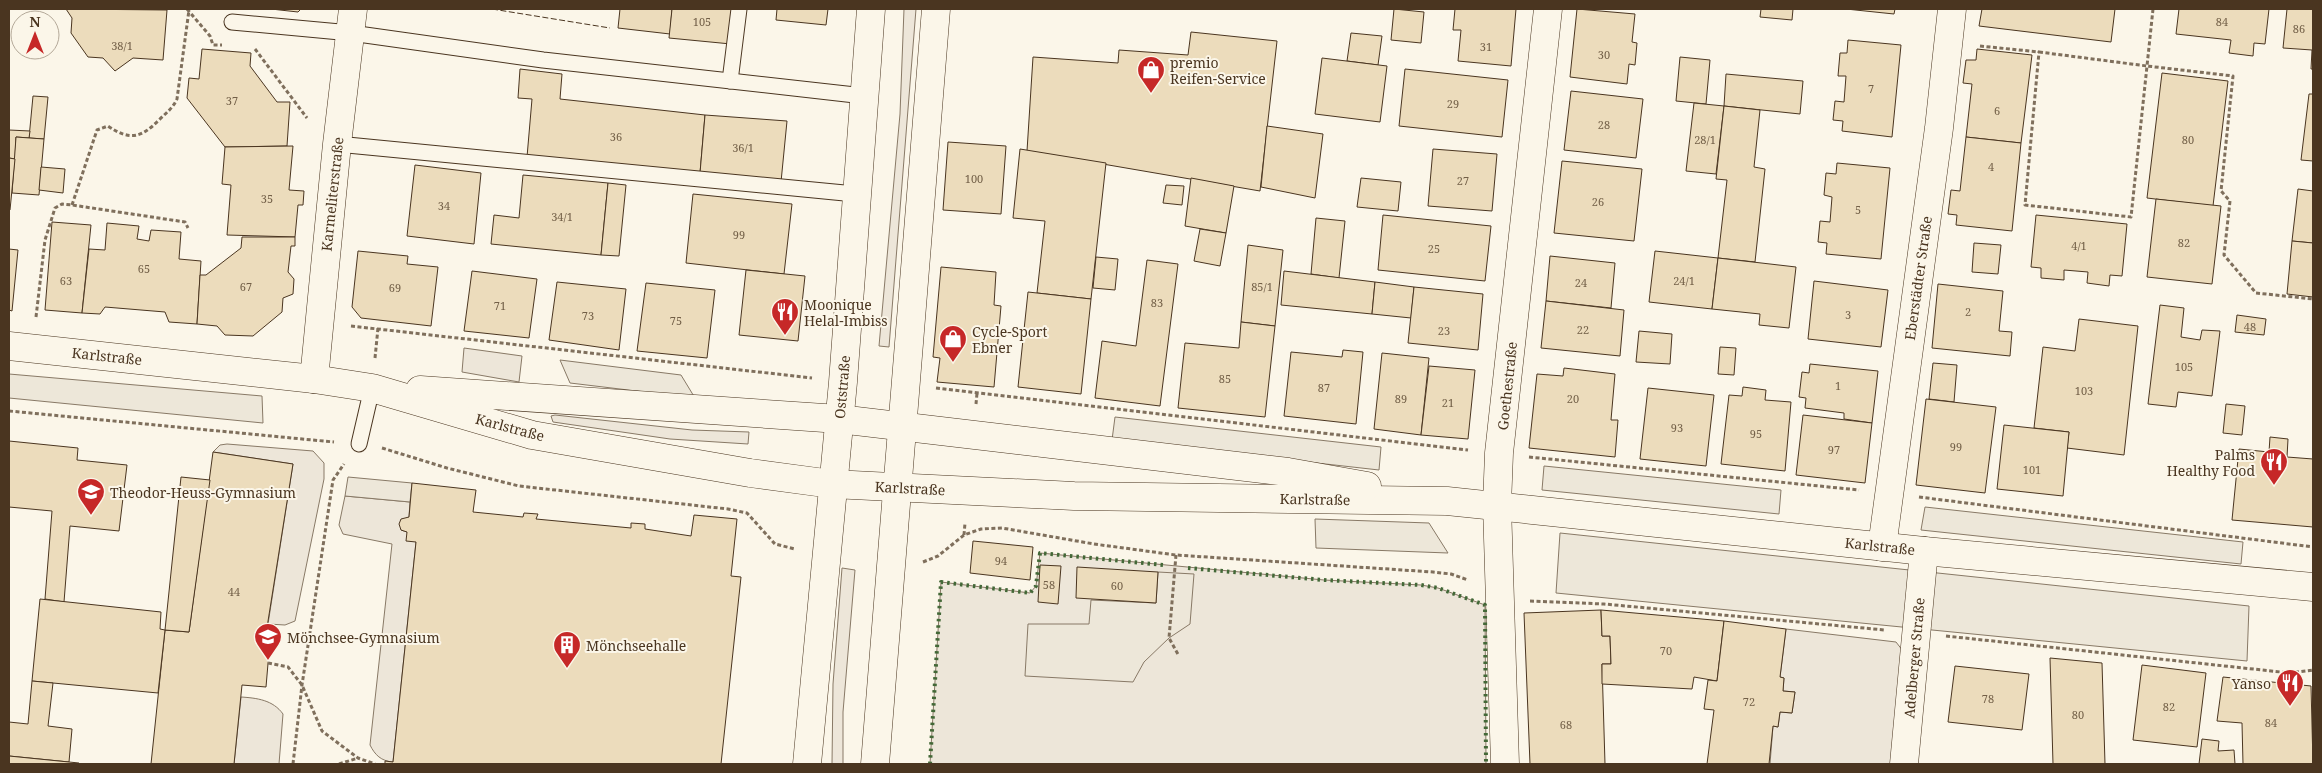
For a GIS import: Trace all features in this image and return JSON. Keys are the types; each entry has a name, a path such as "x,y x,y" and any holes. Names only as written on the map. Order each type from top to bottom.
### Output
{"street":[{"name":"Oststraße","path":"806,764 843,382 871,9"},
{"path":"875,764 936,9"},
{"name":"Goethestraße","path":"1505,764 1497,505 1499,454 1548,9"},
{"name":"Eberstädter Straße","path":"1882,546 1952,9"},
{"name":"Karmeliterstraße","path":"314,379 338,135 352,21"},
{"name":"Karlstraße","path":"9,346 314,379 377,390 532,435 750,473 832,484 1074,496 1447,501 1924,551 2313,587"},
{"name":"Karlstraße","path":"377,390 415,390 839,419 1288,472 1447,501"},
{"name":"Adelberger Straße","path":"1904,764 1924,551"}],"lane":[{"path":"730,81 739,9"},
{"path":"232,22 352,21 543,60 864,96"},
{"path":"338,135 856,194"},
{"path":"359,444 377,390"}],"path":[{"path":"2039,52 2025,205 2131,216 2153,9"},
{"path":"188,10 210,36 213,45 229,46"},
{"path":"72,204 97,130 108,126 126,136 140,136 174,106 177,99 188,10"},
{"path":"1948,42 2233,76 2221,191 2230,200 2224,255 2256,293 2313,299"},
{"path":"254,48 307,118 338,135"},
{"path":"36,318 44,240 55,208 62,204 72,204 185,222 188,228"},
{"path":"318,330 359,326 843,382"},
{"path":"905,385 1499,454 1889,493 2313,547"},
{"path":"9,411 359,444 383,448 447,468 519,486 728,509 747,513 775,544 785,548 826,553"},
{"path":"293,764 302,685 333,480 359,444"},
{"path":"891,561 925,562 938,556 964,534 981,529 1002,528 1094,544 1176,554 1451,574 1501,594 1530,601 1604,604 1717,613 2290,673 2313,670"},
{"path":"1176,554 1169,638 1179,656"},
{"path":"268,663 288,667 302,685 322,731 358,758 375,764"},
{"path":"339,764 358,758"}],"shaded area":[{"path":"904,9 916,9 889,347 879,346 900,114"},
{"path":"464,348 522,356 519,382 462,372"},
{"path":"560,360 681,375 695,398 570,383"},
{"path":"9,374 262,396 263,423 9,398"},
{"path":"551,416 692,430 749,432 748,444 670,439 553,422"},
{"path":"1115,417 1381,447 1379,470 1112,440"},
{"path":"220,445 313,451 324,463 324,479 295,621 285,625 268,624 293,464 213,452"},
{"path":"1544,466 1781,490 1779,514 1542,490"},
{"path":"348,477 412,483 410,502 345,496"},
{"path":"345,496 410,502 409,517 401,530 407,532 416,542 393,762 379,757 370,745 392,544 343,534 339,525"},
{"path":"1925,507 2243,542 2241,564 1921,530"},
{"path":"1315,519 1429,523 1448,553 1316,548"},
{"path":"1560,533 2249,606 2247,661 1556,593"},
{"path":"1040,553 1324,580 1421,585 1438,588 1485,605 1486,764 930,764 941,582 1030,593 1036,586"},
{"path":"842,568 855,570 843,712 843,764 832,764 833,684"},
{"path":"1158,572 1194,574 1190,624 1169,638 1144,662 1133,682 1025,676 1028,624 1089,624 1091,600 1156,603"},
{"path":"1786,629 1896,642 1903,651 1892,764 1770,764 1773,726 1778,727 1780,712 1792,713 1795,692 1783,691 1784,678 1780,677"},
{"path":"241,697 259,699 270,703 283,714 279,764 234,764"}],"building":[{"path":"66,9 167,10 163,60 133,58 115,71 103,58 88,57 71,33 72,18"},
{"path":"271,9 301,9 298,12"},
{"path":"620,9 672,9 670,34 618,28"},
{"path":"672,9 734,9 731,44 669,38"},
{"path":"777,9 828,9 826,25 776,20"},
{"path":"1394,9 1424,12 1421,43 1391,40"},
{"path":"1455,9 1516,9 1511,66 1458,61 1461,30 1453,30"},
{"path":"1577,9 1635,14 1632,42 1637,43 1635,65 1629,64 1627,84 1570,77"},
{"path":"1761,9 1793,9 1792,20 1760,17"},
{"path":"1846,9 1895,9 1894,14"},
{"path":"1982,9 2115,9 2111,42 1979,26"},
{"path":"2179,9 2269,9 2265,44 2254,43 2253,56 2229,53 2231,40 2176,34"},
{"path":"2287,9 2313,9 2313,69 2311,69 2312,50 2283,48"},
{"name":"premio Reifen-Service","path":"1191,32 1277,41 1260,191 1027,151 1033,57 1118,63 1119,50 1188,55"},
{"path":"1351,33 1382,36 1378,65 1347,61"},
{"path":"1848,40 1901,45 1892,137 1842,131 1843,121 1833,120 1835,101 1844,102 1846,76 1838,76 1840,53 1847,53"},
{"path":"202,49 251,53 250,66 277,102 290,102 287,146 225,147 187,98 189,78 199,79"},
{"path":"1977,49 2032,55 2021,143 1966,137 1972,84 1963,83 1966,60 1976,60"},
{"path":"1680,57 1710,60 1706,104 1676,101"},
{"path":"1322,58 1387,66 1380,122 1315,114"},
{"path":"520,69 562,74 560,99 705,115 700,173 527,157 532,99 518,98"},
{"path":"1405,69 1508,80 1502,137 1399,126"},
{"path":"2162,73 2228,81 2213,206 2147,198"},
{"path":"1726,74 1803,81 1800,114 1724,106"},
{"path":"1571,91 1643,99 1636,158 1564,150"},
{"path":"2309,94 2313,94 2313,161 2301,160"},
{"path":"33,96 48,97 44,139 29,138"},
{"path":"1694,103 1724,106 1716,174 1686,171"},
{"path":"1724,106 1760,110 1754,167 1765,169 1755,262 1718,258 1727,180 1716,179"},
{"path":"705,115 787,121 781,182 700,173"},
{"path":"1267,126 1323,134 1315,198 1261,187"},
{"path":"9,130 30,131 29,138 16,137 15,159 9,158"},
{"path":"16,137 44,139 39,195 12,193"},
{"path":"1966,137 2021,143 2012,231 1956,225 1957,215 1948,214 1951,190 1960,191"},
{"path":"948,142 1006,146 1001,214 943,210"},
{"path":"293,146 289,190 304,191 303,205 298,205 295,237 227,235 231,185 222,184 225,147"},
{"path":"1020,149 1106,163 1091,299 1037,293 1045,221 1013,218"},
{"path":"1433,149 1497,154 1492,211 1428,206"},
{"path":"9,158 15,159 10,210 9,210"},
{"path":"1562,161 1642,169 1634,241 1554,233"},
{"path":"1837,163 1890,168 1881,259 1826,254 1827,243 1818,242 1820,221 1830,222 1832,197 1824,195 1826,173 1836,174"},
{"path":"415,165 481,173 474,244 407,236"},
{"path":"41,167 65,169 63,193 39,190"},
{"path":"523,175 608,183 601,255 491,244 494,215 519,218"},
{"path":"1191,178 1234,186 1226,233 1185,226"},
{"path":"1361,178 1401,182 1398,211 1357,207"},
{"path":"608,183 626,185 619,256 601,255"},
{"path":"1166,185 1184,186 1182,205 1163,203"},
{"path":"2298,189 2313,191 2313,243 2292,241"},
{"path":"693,194 792,204 784,274 686,263"},
{"path":"2156,199 2221,206 2212,284 2147,277"},
{"path":"1383,215 1491,226 1485,281 1378,270"},
{"path":"2036,215 2127,224 2122,276 2110,275 2109,286 2087,283 2088,272 2064,270 2064,280 2041,278 2041,268 2031,267"},
{"path":"1316,218 1345,221 1339,278 1311,274"},
{"path":"52,222 91,225 82,313 45,310"},
{"path":"107,223 139,226 137,239 149,241 151,230 181,232 179,259 201,261 197,324 169,322 165,312 105,307 100,314 82,313 89,249 105,250"},
{"path":"1200,229 1226,233 1220,266 1194,261"},
{"path":"242,237 295,237 295,246 291,246 288,272 294,279 293,294 283,298 282,312 253,336 225,335 217,326 197,324 200,275 206,275 241,248"},
{"path":"2292,241 2313,243 2313,297 2287,294"},
{"path":"1974,243 2001,245 1998,274 1972,272"},
{"path":"1248,245 1283,250 1275,326 1241,322"},
{"path":"9,249 18,250 12,311 9,310"},
{"path":"358,251 408,256 407,264 438,267 431,326 361,318 352,307"},
{"path":"1655,251 1718,258 1712,309 1649,302"},
{"path":"1550,256 1615,263 1611,308 1546,301"},
{"path":"1096,257 1118,259 1115,290 1093,288"},
{"path":"1718,258 1796,267 1789,328 1759,325 1760,314 1712,309"},
{"path":"1147,260 1178,264 1160,406 1095,398 1102,341 1136,346"},
{"path":"941,267 996,272 994,305 1001,306 994,387 937,382 940,358 933,357"},
{"path":"746,270 805,276 798,341 739,335"},
{"path":"472,271 537,279 529,338 464,331"},
{"path":"1284,271 1375,282 1372,314 1281,305"},
{"path":"1814,281 1888,290 1881,347 1808,339"},
{"path":"557,282 626,289 619,350 549,340"},
{"path":"1375,282 1414,287 1411,318 1372,314"},
{"path":"646,283 715,290 707,358 637,351"},
{"path":"1938,284 2003,291 1999,331 2012,332 2010,356 1932,348"},
{"path":"1414,287 1483,294 1478,350 1408,343"},
{"path":"1028,292 1091,299 1081,394 1018,387"},
{"path":"1546,301 1624,310 1620,356 1541,348"},
{"path":"2160,305 2184,308 2181,337 2200,340 2202,330 2220,331 2212,396 2178,392 2176,407 2148,404"},
{"path":"2237,315 2266,319 2264,335 2235,332"},
{"path":"2079,319 2138,326 2124,455 2067,448 2069,432 2034,428 2043,347 2075,351"},
{"path":"1241,322 1275,326 1265,417 1178,408 1185,343 1239,348"},
{"path":"1639,331 1672,334 1670,364 1636,362"},
{"path":"1720,347 1736,348 1734,375 1718,374"},
{"path":"1343,350 1363,352 1356,424 1284,416 1291,352 1342,357"},
{"path":"1382,353 1429,358 1421,435 1374,429"},
{"path":"1933,363 1957,365 1954,402 1929,399"},
{"path":"1810,364 1878,371 1872,423 1844,419 1844,413 1805,408 1806,398 1799,397 1802,372 1809,373"},
{"path":"1429,366 1475,370 1468,439 1421,435"},
{"path":"1564,368 1615,374 1611,420 1618,420 1615,457 1529,448 1537,374 1563,376"},
{"path":"1743,387 1766,390 1765,400 1791,402 1785,471 1721,464 1729,395 1742,396"},
{"path":"1648,388 1714,395 1706,466 1640,459"},
{"path":"1926,399 1996,407 1985,493 1916,485"},
{"path":"2226,404 2245,406 2242,435 2223,433"},
{"path":"1803,415 1872,423 1865,483 1796,475"},
{"path":"2004,425 2069,432 2063,496 1997,489"},
{"path":"2270,437 2288,439 2287,457 2313,459 2313,527 2232,520 2239,449 2269,452"},
{"path":"9,441 78,448 77,460 127,465 119,531 70,526 64,602 45,599 52,511 9,507"},
{"path":"213,452 293,464 265,640 270,640 266,687 242,685 234,764 151,764 165,630 189,632"},
{"path":"181,477 210,480 189,632 165,630"},
{"name":"Mönchseehalle","path":"412,483 476,490 473,512 523,517 524,513 538,514 536,519 631,528 631,523 645,524 645,529 691,536 694,515 737,519 731,576 741,577 721,764 385,764 385,761 393,762 416,542 406,541 407,532 401,530 399,524 401,519 409,517"},
{"path":"973,541 1033,547 1030,580 970,573"},
{"path":"1040,565 1061,566 1058,604 1038,602"},
{"path":"1077,567 1158,572 1156,603 1076,598"},
{"path":"40,599 161,612 160,629 165,630 158,693 32,681"},
{"path":"1601,610 1602,636 1610,636 1611,664 1602,664 1605,764 1530,764 1524,613"},
{"path":"1601,610 1724,621 1717,681 1694,677 1692,689 1602,684 1602,664 1611,664 1610,636 1602,636"},
{"path":"1724,621 1786,629 1780,677 1784,678 1783,691 1795,692 1792,713 1780,712 1778,727 1773,726 1769,764 1707,764 1714,710 1704,709 1708,680 1717,681"},
{"path":"2050,658 2102,663 2105,764 2053,764"},
{"path":"2142,665 2206,673 2197,747 2133,740"},
{"path":"1955,666 2029,674 2022,730 1948,722"},
{"path":"2223,677 2311,686 2313,764 2243,764 2242,723 2217,721"},
{"path":"32,681 53,683 48,726 72,729 69,762 9,756 9,722 28,724"},
{"path":"2202,739 2219,741 2218,751 2234,750 2235,764 2199,764"},
{"path":"9,756 79,763 79,764 9,764"}],"hedge":[{"path":"930,764 941,582 1030,593 1036,586 1040,553 1164,565"},
{"path":"1188,568 1324,580 1421,585 1438,588 1485,605 1486,764"}],"fence":[{"path":"492,9 610,28"}],"place":[{"name":"premio Reifen-Service","path":"1151,94"},
{"name":"Moonique Helal-Imbiss","path":"785,336"},
{"name":"Cycle-Sport Ebner","path":"953,363"},
{"name":"Palms Healthy Food","path":"2274,486"},
{"name":"Theodor-Heuss-Gymnasium","path":"91,516"},
{"name":"Mönchsee-Gymnasium","path":"268,661"},
{"name":"Mönchseehalle","path":"567,669"},
{"name":"Yanso","path":"2290,707"}]}
